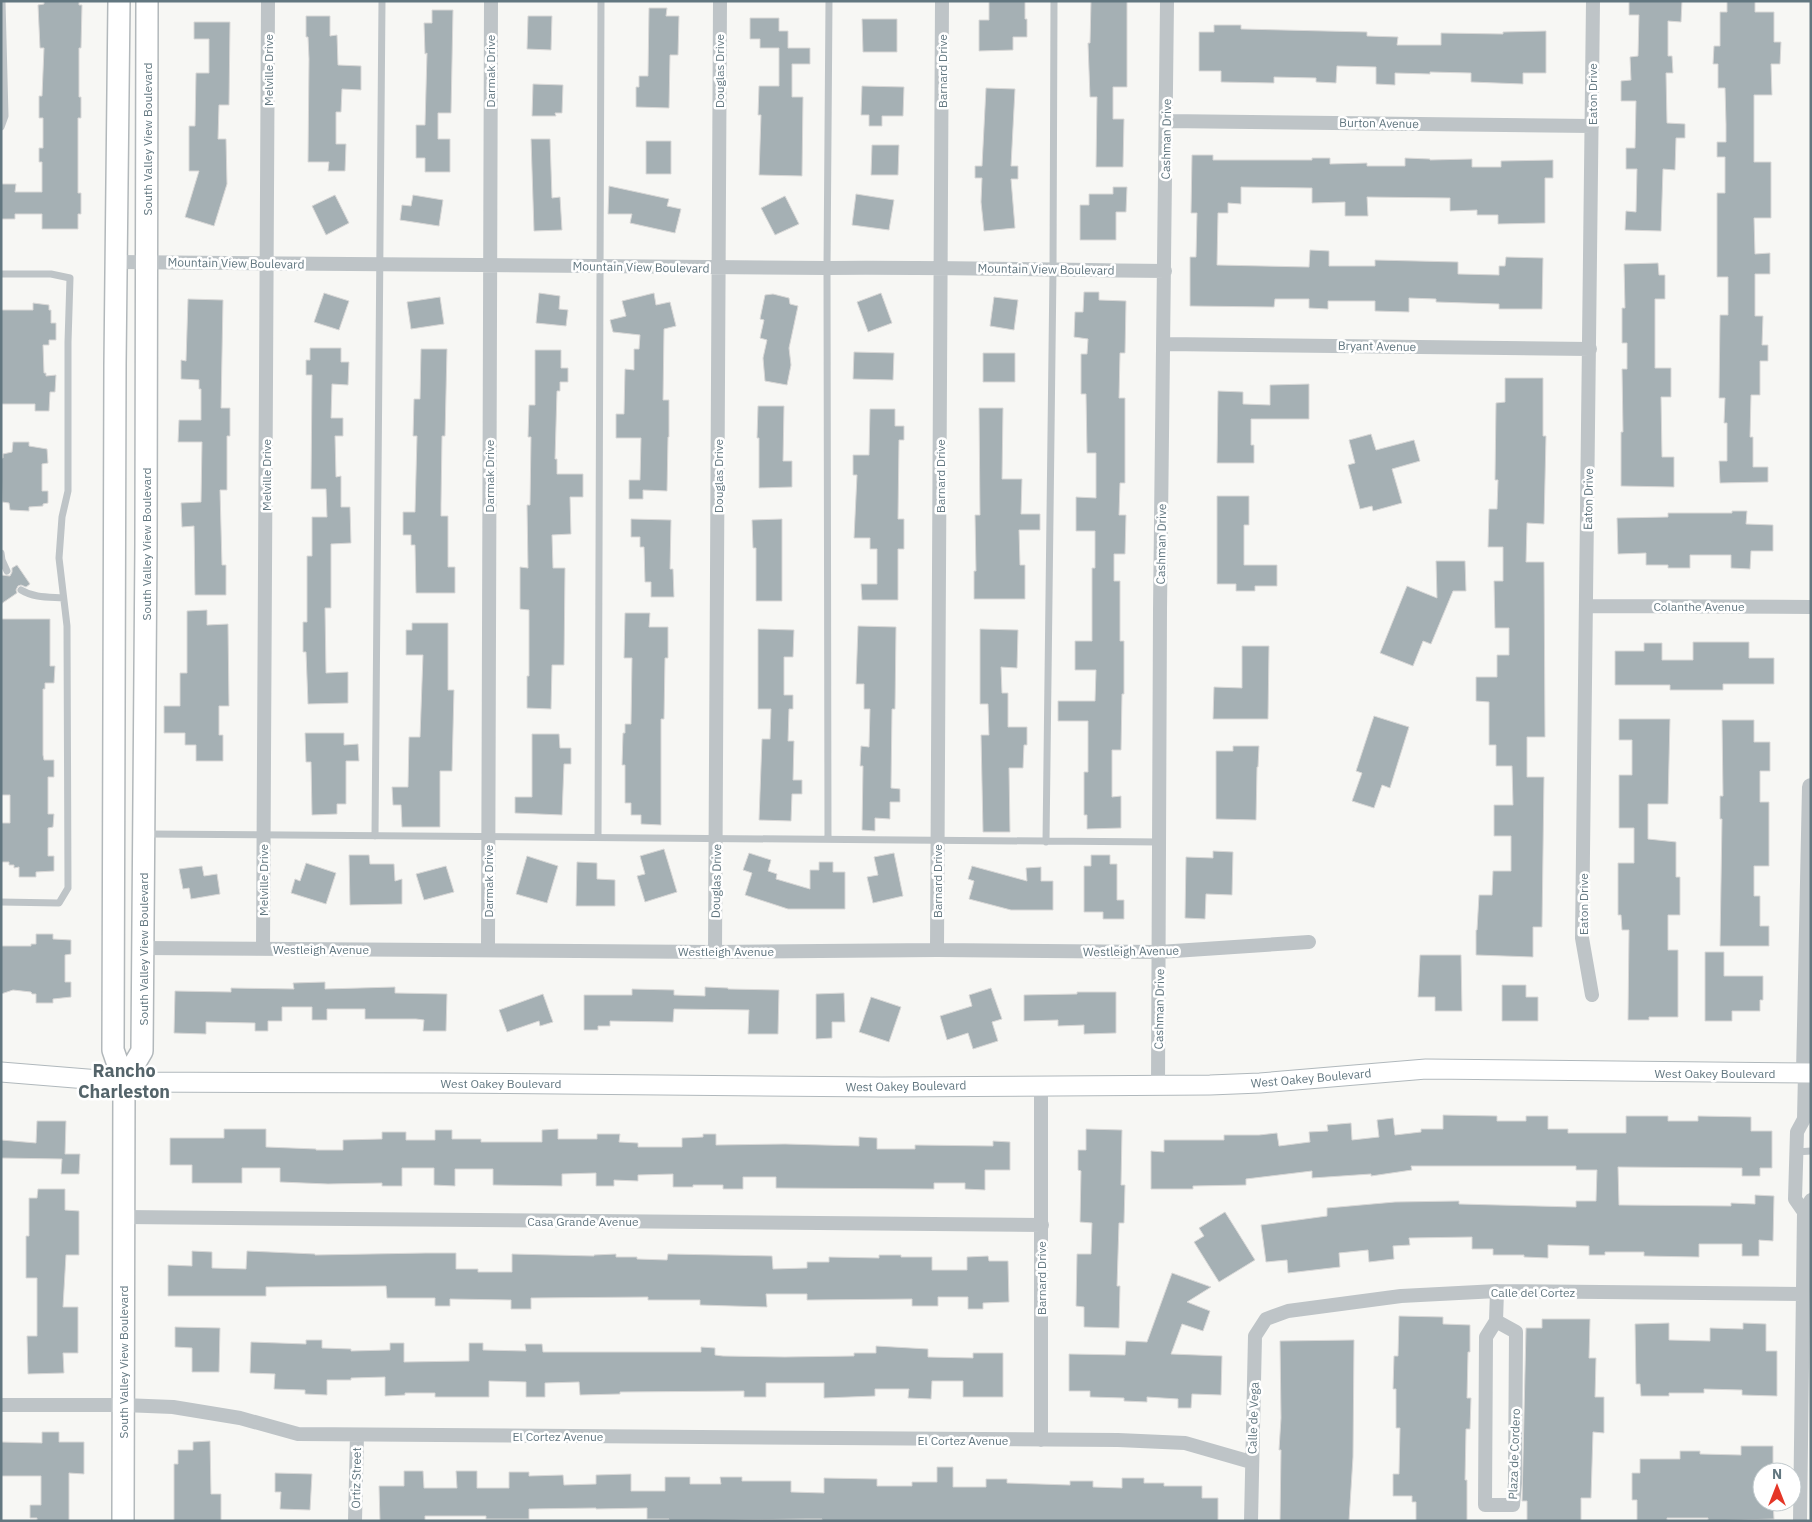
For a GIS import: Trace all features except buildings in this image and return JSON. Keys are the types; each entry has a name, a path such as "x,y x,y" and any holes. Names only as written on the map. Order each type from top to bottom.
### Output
{"main road":[{"name":"South Valley View Boulevard","path":"119,1 116,262 113,1050 124,1082 123,1521"},
{"name":"South Valley View Boulevard","path":"124,1082 142,1051 146,572 147,1"},
{"path":"115,544 146,544"},
{"path":"115,572 146,572"},
{"name":"West Oakey Boulevard","path":"1,1072 124,1082 882,1087 1158,1086 1260,1083 1426,1069 1808,1073"}],"street":[{"name":"Melville Drive","path":"263,948 268,1"},
{"name":"Darmak Drive","path":"488,950 491,1"},
{"name":"Douglas Drive","path":"715,952 720,1"},
{"name":"Barnard Drive","path":"937,950 942,1"},
{"name":"Cashman Drive","path":"1158,1086 1160,610 1168,1"},
{"name":"Eaton Drive","path":"1592,995 1582,938 1593,1"},
{"name":"Burton Avenue","path":"1166,121 1592,126"},
{"name":"Mountain View Boulevard","path":"116,262 1165,270"},
{"name":"Bryant Avenue","path":"1164,344 1590,348"},
{"name":"Colanthe Avenue","path":"1587,606 1811,607"},
{"path":"1804,1212 1795,1199 1797,1132 1808,1125 1811,787"},
{"name":"Westleigh Avenue","path":"142,948 715,952 937,950 1160,952 1309,942"},
{"name":"Barnard Drive","path":"1041,1085 1041,1440"},
{"path":"1800,1521 1804,1212 1811,1200"},
{"name":"Casa Grande Avenue","path":"124,1217 1042,1225"},
{"name":"Calle del Cortez","path":"1266,1319 1288,1312 1401,1296 1497,1291 1803,1294"},
{"name":"Plaza de Cordero","path":"1496,1320 1516,1332 1515,1483 1513,1505 1485,1505 1486,1337 1496,1320 1497,1291"},
{"name":"Calle de Vega","path":"1250,1521 1255,1336 1266,1319"},
{"name":"El Cortez Avenue","path":"1,1405 173,1407 231,1416 298,1434 1118,1440 1185,1443 1252,1462"},
{"name":"Ortiz Street","path":"355,1521 357,1434"}],"lane":[{"path":"1,127 5,116 2,1"},
{"path":"375,836 382,1"},
{"path":"598,837 602,1"},
{"path":"828,838 827,268 829,1"},
{"path":"1046,842 1053,270 1054,1"},
{"path":"1,274 51,274 70,278 68,491 62,517 60,558 67,626 68,888 59,903 1,902"},
{"path":"1,554 7,571"},
{"path":"21,590 26,594 63,598"},
{"path":"144,834 1159,842"},
{"path":"1796,1152 1811,1152"}],"district":[{"name":"Rancho Charleston","path":"124,1080"}]}
